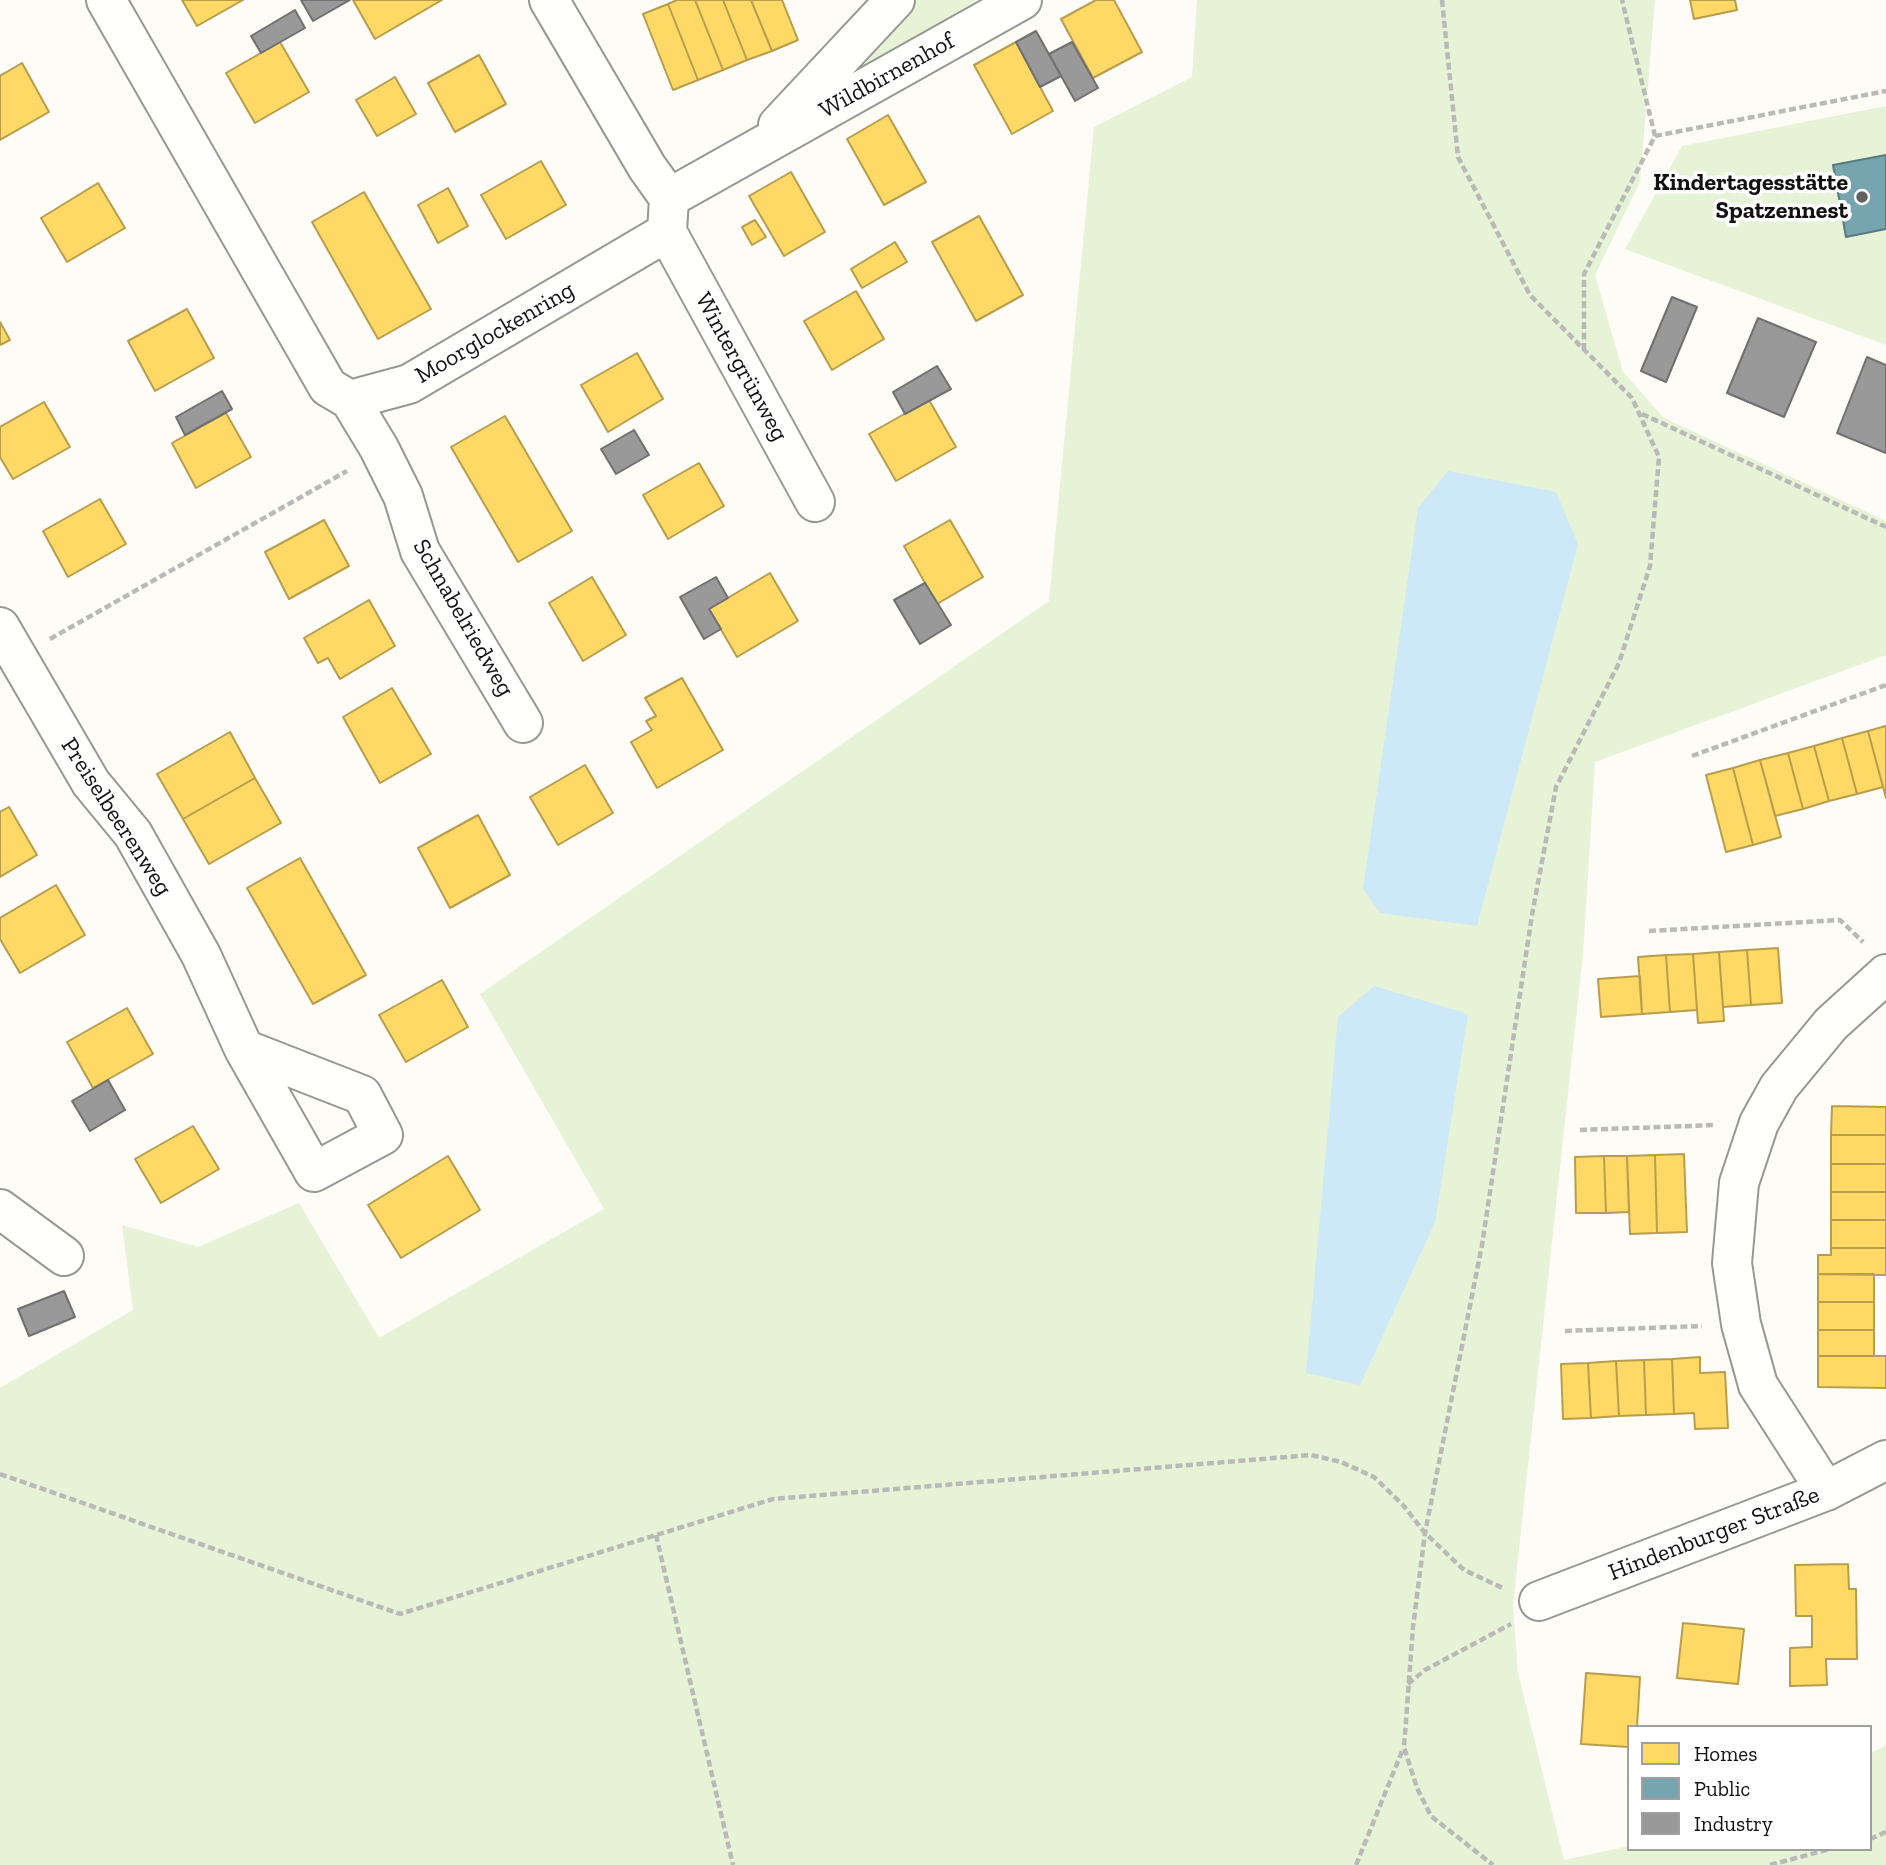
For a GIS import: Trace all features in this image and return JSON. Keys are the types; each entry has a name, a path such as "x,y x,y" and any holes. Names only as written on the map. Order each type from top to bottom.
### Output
{"street":[{"path":"106,0 328,387 350,400"},
{"path":"549,0 647,167 668,215"},
{"name":"Wildbirnenhof","path":"753,152 895,0"},
{"name":"Wildbirnenhof","path":"668,215 753,152 1022,0"},
{"name":"Moorglockenring","path":"350,400 409,384 668,215"},
{"name":"Wintergrünweg","path":"668,215 815,502"},
{"name":"Schnabelriedweg","path":"350,400 379,448 402,496 420,551 523,723"},
{"name":"Preiselbeerenweg","path":"10,642 91,783 132,834 201,956 244,1049"},
{"path":"1826,1491 1758,1385 1741,1324 1732,1263 1739,1183 1759,1123 1779,1087 1831,1024 1877,961"},
{"path":"0,1209 64,1256"},
{"name":"Hindenburger Straße","path":"1539,1601 1826,1491 1886,1460"}],"path":[{"path":"1356,1865 1404,1747 1408,1684 1425,1533 1482,1245 1532,915 1556,787 1619,663 1650,566 1659,457 1633,398 1530,295 1458,157 1442,0"},
{"path":"1584,351 1584,274 1655,136 1622,0"},
{"path":"1655,136 1886,91"},
{"path":"1641,414 1886,527"},
{"path":"10,642 333,480 379,448"},
{"path":"1692,756 1886,685"},
{"path":"1649,931 1840,920 1877,961"},
{"path":"1580,1130 1759,1123"},
{"path":"1565,1331 1741,1324"},
{"path":"0,1474 400,1614 773,1499 1311,1455 1341,1462 1374,1477 1403,1505 1425,1533 1464,1570 1502,1589 1539,1601"},
{"path":"656,1535 733,1865"},
{"path":"1408,1684 1425,1670 1507,1627 1539,1601"},
{"path":"1404,1747 1417,1788 1431,1816 1493,1865"},
{"path":"1770,1865 1822,1851"}],"green space":[{"path":"912,0 978,0 867,64 872,77 838,75"},
{"path":"1197,0 1655,0 1640,182 1595,275 1623,372 1664,418 1886,521 1886,655 1595,762 1583,954 1513,1605 1518,1673 1564,1860 1627,1846 1627,1851 1872,1851 1872,1753 1886,1745 1886,1865 0,1865 0,1388 133,1310 122,1225 198,1247 299,1203 379,1338 604,1209 480,994 1049,601 1094,127 1192,77"},
{"path":"1886,106 1886,345 1625,249 1682,146"}],"water":[{"path":"1448,471 1556,492 1578,544 1477,926 1380,913 1363,889 1418,508"},
{"path":"1374,986 1468,1014 1435,1222 1360,1385 1306,1373 1338,1017"}],"building: Homes":[{"path":"182,0 243,0 197,26"},
{"path":"353,0 442,0 375,39"},
{"path":"677,0 695,0 723,70 698,80 668,4"},
{"path":"695,0 723,0 747,60 723,70"},
{"path":"723,0 751,0 772,51 747,60"},
{"path":"751,0 782,0 798,40 772,51"},
{"path":"1096,0 1114,0 1142,52 1093,78 1061,19"},
{"path":"1690,0 1735,0 1737,10 1694,19"},
{"path":"668,4 698,80 673,90 643,14"},
{"path":"280,42 309,92 255,123 226,73"},
{"path":"1016,42 1053,111 1012,134 974,65"},
{"path":"479,55 506,104 455,132 428,83"},
{"path":"22,63 49,112 0,140 0,76"},
{"path":"395,77 416,114 377,136 356,100"},
{"path":"888,115 926,182 884,205 847,139"},
{"path":"541,161 566,205 506,239 481,195"},
{"path":"791,172 825,232 784,256 749,196"},
{"path":"98,183 125,228 67,262 41,218"},
{"path":"448,188 468,226 438,243 418,205"},
{"path":"364,192 431,309 378,339 312,222"},
{"path":"979,216 1023,295 976,321 932,242"},
{"path":"755,220 766,237 752,245 742,227"},
{"path":"895,242 907,262 862,288 851,269"},
{"path":"856,291 884,339 832,370 804,321"},
{"path":"187,309 214,358 155,391 128,341"},
{"path":"0,322 10,340 0,345"},
{"path":"637,353 663,399 608,432 581,385"},
{"path":"929,400 956,447 896,481 869,434"},
{"path":"44,402 70,447 13,479 0,457 0,427"},
{"path":"226,413 251,457 196,488 172,443"},
{"path":"505,416 572,531 518,562 451,447"},
{"path":"699,463 724,506 668,539 643,495"},
{"path":"100,499 126,544 68,577 43,531"},
{"path":"324,520 349,566 289,599 265,552"},
{"path":"950,520 983,577 937,604 904,546"},
{"path":"770,573 798,621 737,657 709,609"},
{"path":"592,577 626,635 583,661 549,603"},
{"path":"369,600 395,646 340,679 328,658 318,663 304,638"},
{"path":"682,678 723,750 657,788 631,742 652,730 646,721 656,716 645,698"},
{"path":"392,688 431,754 380,783 343,717"},
{"path":"1886,726 1886,798 1868,731"},
{"path":"1868,731 1883,787 1857,794 1842,738"},
{"path":"230,732 255,778 183,819 157,774"},
{"path":"1842,738 1857,794 1829,801 1814,746"},
{"path":"1814,746 1829,801 1803,809 1788,753"},
{"path":"1788,753 1803,809 1775,816 1760,760"},
{"path":"1760,760 1781,837 1753,845 1733,768"},
{"path":"585,765 613,813 558,845 530,797"},
{"path":"1733,768 1753,845 1726,852 1706,775"},
{"path":"255,778 281,823 209,864 183,819"},
{"path":"9,807 37,855 0,877 0,812"},
{"path":"478,815 510,875 450,908 418,848"},
{"path":"300,858 366,975 313,1004 247,888"},
{"path":"56,885 85,935 20,973 0,939 0,918"},
{"path":"1778,948 1782,1003 1751,1005 1747,950"},
{"path":"1747,950 1751,1005 1723,1007 1719,952"},
{"path":"1719,952 1724,1021 1698,1023 1693,954"},
{"path":"1693,954 1697,1010 1670,1012 1666,955"},
{"path":"1666,955 1670,1012 1642,1014 1638,957"},
{"path":"1640,976 1642,1014 1601,1017 1598,979"},
{"path":"442,980 468,1027 406,1062 379,1015"},
{"path":"127,1008 153,1054 93,1088 67,1042"},
{"path":"1832,1106 1886,1107 1886,1135 1831,1135"},
{"path":"193,1126 219,1169 161,1203 135,1159"},
{"path":"1831,1135 1886,1135 1886,1164 1831,1164"},
{"path":"1684,1154 1687,1232 1657,1233 1655,1155"},
{"path":"1655,1155 1657,1233 1630,1234 1627,1156"},
{"path":"448,1156 480,1210 401,1258 368,1205"},
{"path":"1604,1156 1627,1156 1629,1212 1606,1213"},
{"path":"1604,1156 1606,1213 1576,1213 1575,1157"},
{"path":"1831,1164 1886,1164 1886,1192 1831,1192"},
{"path":"1831,1192 1886,1192 1886,1220 1831,1220"},
{"path":"1831,1220 1886,1220 1886,1248 1831,1248"},
{"path":"1831,1248 1886,1248 1886,1275 1818,1274 1818,1255 1831,1255"},
{"path":"1818,1274 1874,1274 1874,1302 1818,1302"},
{"path":"1818,1302 1874,1302 1874,1330 1818,1330"},
{"path":"1818,1330 1874,1330 1874,1356 1818,1356"},
{"path":"1818,1356 1886,1356 1886,1388 1818,1387"},
{"path":"1700,1357 1700,1373 1725,1372 1728,1428 1695,1429 1694,1413 1674,1414 1672,1359"},
{"path":"1672,1359 1674,1414 1646,1415 1644,1360"},
{"path":"1644,1360 1646,1415 1619,1416 1616,1361"},
{"path":"1616,1361 1619,1416 1591,1418 1588,1363"},
{"path":"1588,1363 1591,1418 1563,1419 1561,1364"},
{"path":"1848,1564 1849,1589 1856,1589 1857,1659 1826,1659 1827,1685 1790,1686 1790,1648 1812,1647 1812,1616 1796,1616 1795,1565"},
{"path":"1683,1623 1744,1629 1738,1684 1677,1678"},
{"path":"1586,1673 1640,1677 1637,1725 1627,1725 1627,1747 1581,1744"}],"building: Public":[{"name":"Kindertagesstätte Spatzennest","path":"1886,155 1886,229 1846,237 1833,165"}],"building: Industry":[{"path":"301,0 350,0 313,21"},
{"path":"295,10 305,28 261,53 251,36"},
{"path":"1036,31 1061,76 1040,87 1016,42"},
{"path":"1072,42 1098,88 1075,101 1049,54"},
{"path":"1672,297 1697,307 1666,382 1641,371"},
{"path":"1758,318 1816,342 1784,417 1727,393"},
{"path":"1867,357 1886,365 1886,453 1837,433"},
{"path":"937,366 951,389 905,414 893,392"},
{"path":"222,391 232,409 185,435 176,417"},
{"path":"634,430 649,455 616,474 601,449"},
{"path":"716,577 728,598 709,609 721,629 704,639 680,597"},
{"path":"925,583 951,625 920,644 894,600"},
{"path":"108,1080 125,1110 90,1131 72,1101"},
{"path":"64,1291 75,1317 29,1336 18,1309"}],"place":[{"name":"Kindertagesstätte Spatzennest","path":"1862,197"}]}
